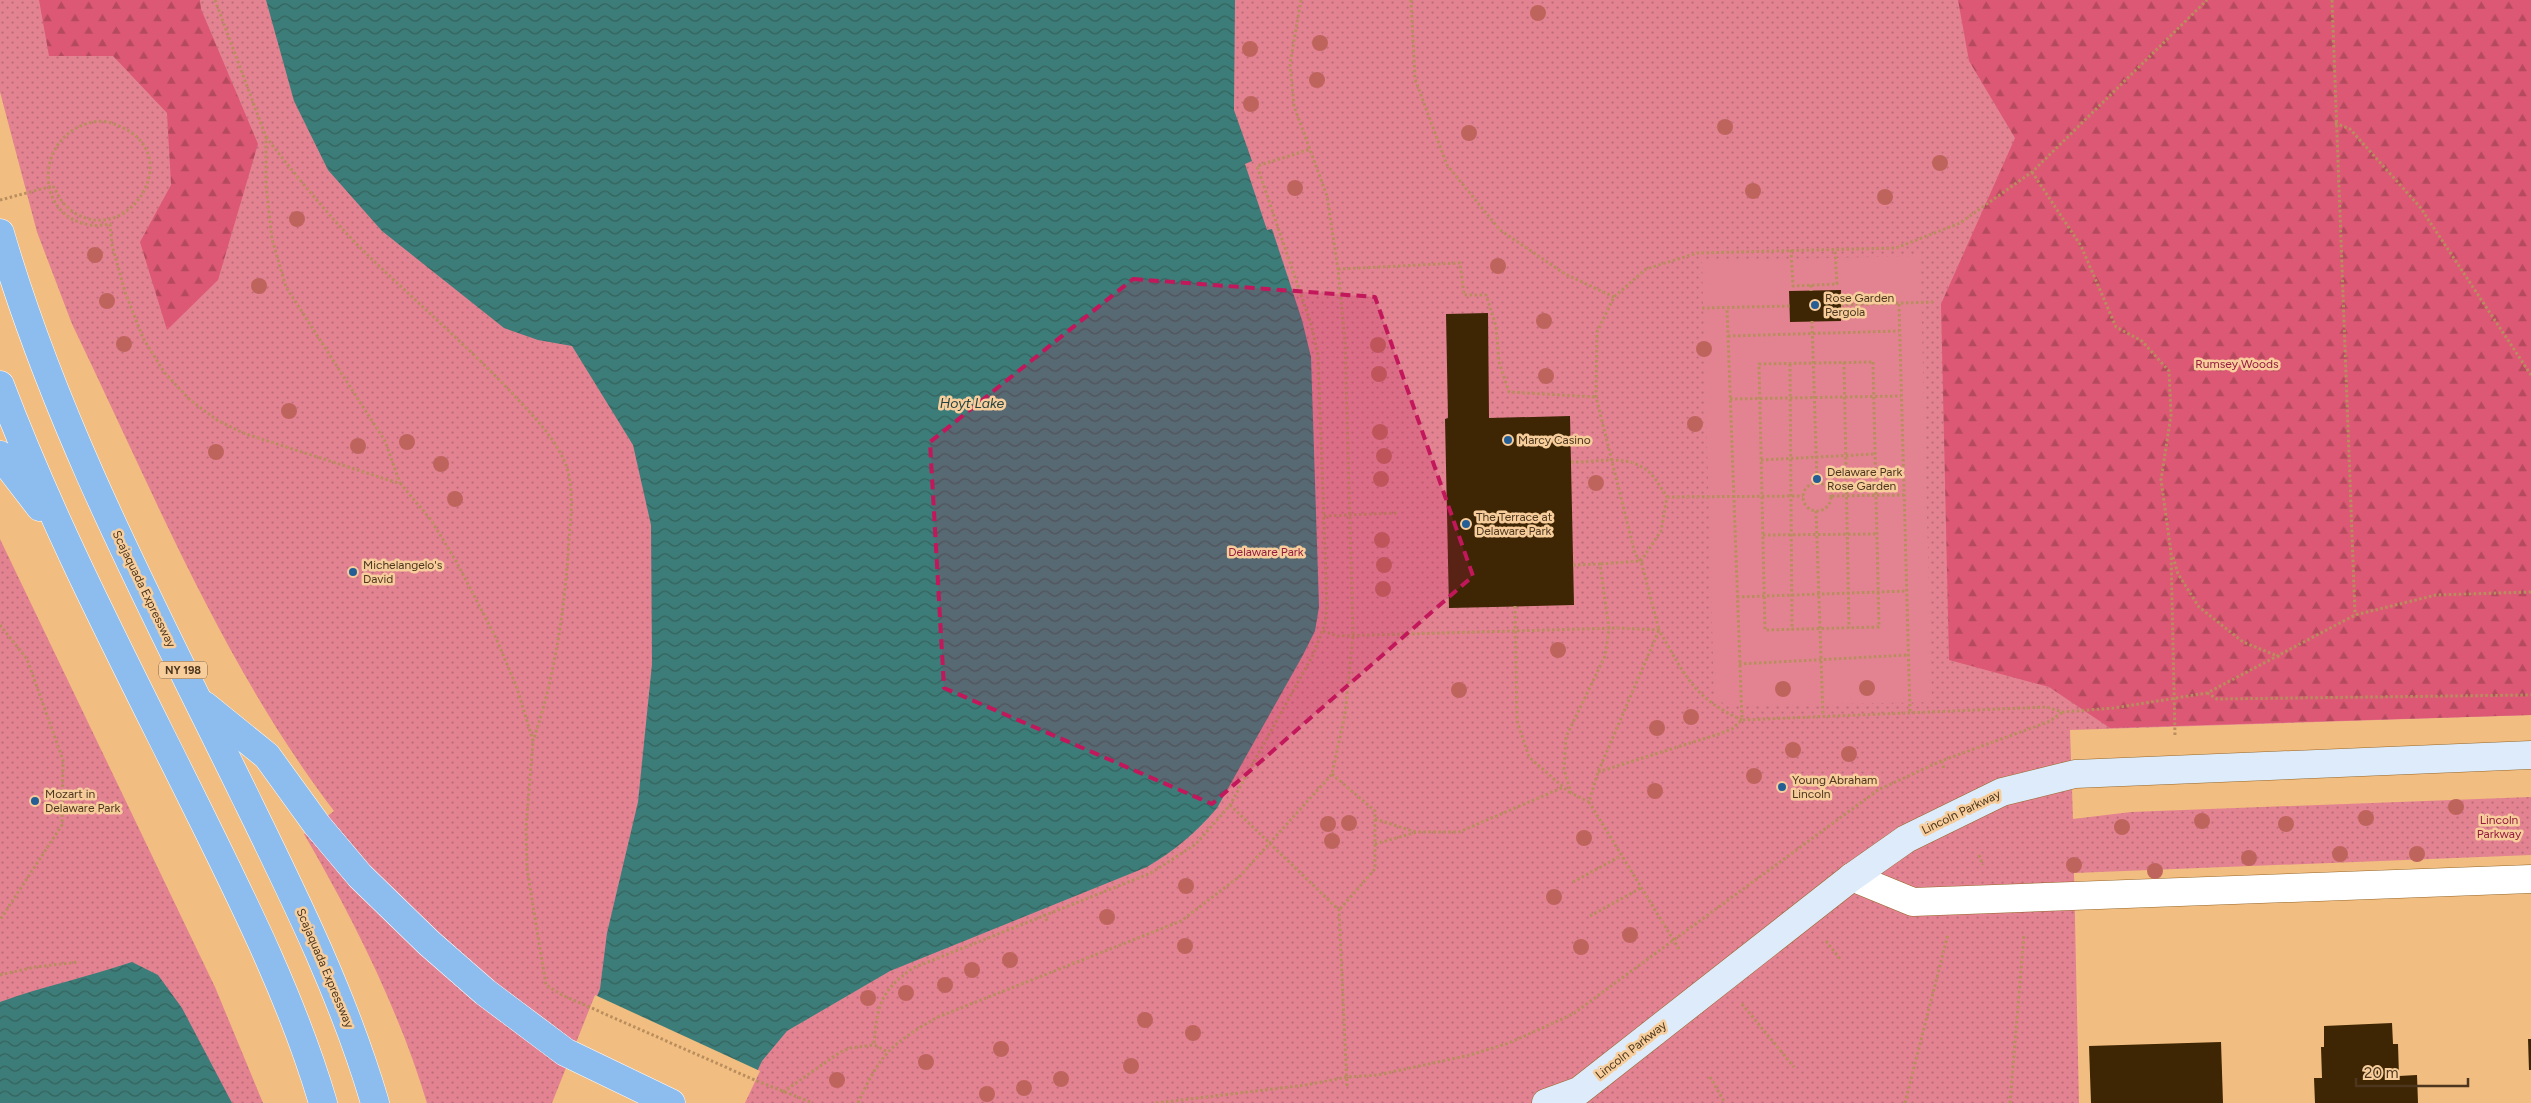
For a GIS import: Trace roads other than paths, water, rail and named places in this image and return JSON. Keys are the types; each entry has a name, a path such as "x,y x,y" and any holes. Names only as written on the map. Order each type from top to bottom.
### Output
{"highway":[{"name":"Scajaquada Expressway","path":"0,234 34,339 59,403 114,528 314,938 362,1060 375,1103"},
{"path":"0,385 69,545 245,905 310,1060 324,1103"},
{"path":"0,455 69,545"},
{"path":"198,700 267,756 317,825 360,876 485,992 565,1052 671,1103"}],"street":[{"name":"Lincoln Parkway","path":"1546,1103 1579,1091 1852,877 1906,839 1974,804 2002,792 2076,774 2531,755"},
{"path":"1852,877 1913,902 2531,879"}],"water":[{"name":"Hoyt Lake","path":"266,0 1235,0 1234,110 1252,161 1245,164 1267,230 1272,229 1302,320 1311,357 1319,607 1315,631 1303,655 1217,808 1185,841 1147,867 890,971 787,1031 762,1061 742,1103 554,1103 600,989 607,933 638,802 652,664 651,525 633,445 572,346 538,340 504,328 382,231 328,170 294,101"},
{"path":"132,962 158,975 182,1008 232,1103 0,1103 0,1002"}],"place":[{"name":"Rose Garden Pergola","path":"1815,305"},
{"name":"Marcy Casino","path":"1508,440"},
{"name":"Delaware Park Rose Garden","path":"1817,479"},
{"name":"The Terrace at Delaware Park","path":"1466,524"},
{"name":"Michelangelo's David","path":"353,572"},
{"name":"Young Abraham Lincoln","path":"1782,787"},
{"name":"Mozart in Delaware Park","path":"35,801"}],"park label":[{"name":"Rumsey Woods","path":"2237,364"},
{"name":"Delaware Park","path":"1266,552"}]}
